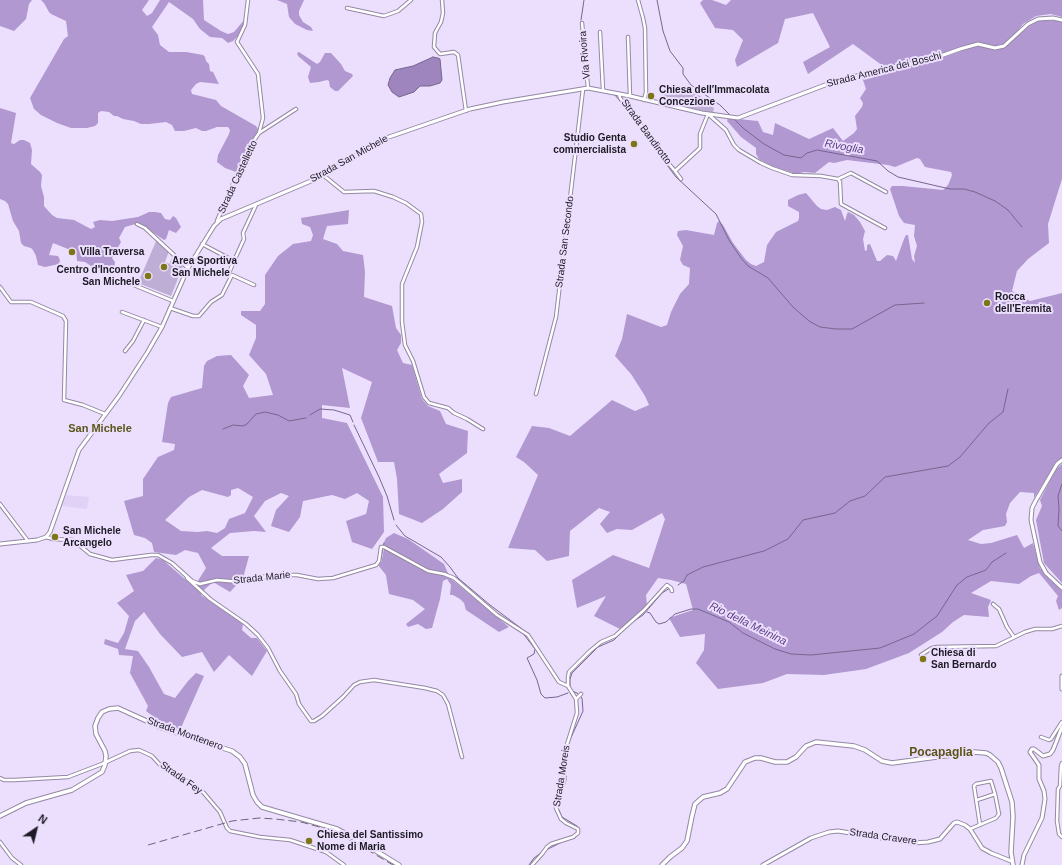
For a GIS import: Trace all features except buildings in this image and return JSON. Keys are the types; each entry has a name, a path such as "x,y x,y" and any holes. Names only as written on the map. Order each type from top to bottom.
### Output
{"main road":[{"name":"Strada Montenero","path":"106,762 105,751 97,738 95,726 102,712 108,709 118,708 162,728 232,751 240,757 245,764 253,795 262,807 336,829 363,843 399,865"},
{"path":"662,865 682,848 687,841 695,804 703,798 720,793 727,789 745,762 755,758 761,758 779,763 787,762 794,758 806,746 816,742 854,746 865,750 882,761 892,763 974,752 986,753 995,758 1001,768 1012,802 1013,817 1010,852 1012,863"},
{"path":"0,816 26,802 72,790 98,775 104,768 106,762"}],"street":[{"name":"Strada Castelletto","path":"217,221 248,149 259,133 263,122 259,77 237,42 245,25 248,0"},
{"path":"347,8 358,11 366,11 381,16 398,11 411,0"},
{"path":"442,0 442,18 435,33 434,44 436,51 441,54 454,52 458,55 466,111"},
{"path":"638,0 645,28 646,92 644,100"},
{"name":"Strada America dei Boschi","path":"583,88 603,90 708,114 736,118 746,116 833,82 897,66 924,62 978,44 995,48 1004,46 1028,24 1038,19 1053,18 1062,20"},
{"name":"Via Rivoira","path":"582,23 588,88"},
{"path":"600,32 603,90"},
{"path":"628,37 630,96"},
{"name":"Strada San Michele","path":"217,221 323,175 389,137 466,111 503,102 583,88"},
{"name":"Strada San Secondo","path":"536,394 556,317 583,88"},
{"name":"Strada Bandirotto","path":"619,94 620,98 638,120 649,139 675,171 700,148 700,134 708,114"},
{"name":"Strada Castelletto","path":"259,133 296,109"},
{"path":"708,114 726,130 734,145 739,150 772,168 792,175 821,176 838,179 851,172 886,192"},
{"path":"675,171 681,179"},
{"path":"323,175 344,192 374,191 406,203 421,214 422,222 417,247 402,284 402,322 405,345 413,361 424,397 429,403 448,408 454,413 483,429"},
{"path":"838,179 840,182 841,204 885,228"},
{"path":"229,273 244,239 242,233 257,204"},
{"path":"0,544 28,541 46,537 52,529 78,453 133,375 162,327 188,268 217,221"},
{"path":"137,224 145,228 188,268"},
{"path":"202,244 234,261"},
{"path":"170,308 193,316 199,316 212,302 222,295 232,275 254,285"},
{"path":"129,283 173,301"},
{"path":"0,287 11,302 31,302 64,316 66,321 64,400 83,405 105,414"},
{"path":"122,312 162,327"},
{"path":"125,351 133,341 144,320"},
{"path":"1062,460 1057,464 1035,502 1032,508 1031,520 1040,562 1046,573 1062,588"},
{"path":"0,504 28,541"},
{"name":"Strada Marie","path":"46,537 53,539 73,540 90,554 112,560 151,554 158,555 172,563 192,580 200,584 217,580 240,582 284,575 329,579 376,565 379,561 381,547 391,550 428,571 450,576 498,615 528,635 559,682 568,686"},
{"path":"184,573 185,576 200,591 246,624 258,635 268,648 280,671 296,694 299,704 311,721 314,721 322,716 343,697 354,684 360,682 374,680 426,688 437,691 443,695 448,704 462,757"},
{"path":"580,695 576,700 568,686 567,682 569,672 601,642 615,636 651,604 664,588 667,586 671,588 672,591"},
{"path":"994,604 999,609 1007,627 1014,637"},
{"path":"921,655 932,648 937,647 991,647 1035,629 1052,629 1062,626"},
{"path":"1062,676 1062,689"},
{"name":"Strada Moreis","path":"532,865 551,844 576,836 578,833 578,830 561,819 556,808 556,803 564,780 564,754 577,713 576,700"},
{"path":"1041,737 1049,740 1051,739 1062,722"},
{"path":"1022,865 1024,855 1042,818 1045,798 1040,782 1039,765 1030,752 1034,749 1043,756 1050,754 1062,728"},
{"name":"Strada Fey","path":"0,778 15,780 68,777 130,751 142,751 152,756 162,767 175,773 203,792 220,812 227,828 230,831 260,837 290,840 326,852 344,865"},
{"path":"1062,763 1060,786 1058,789 1057,821 1059,834 1062,838"},
{"path":"980,825 974,789 976,784 991,781 998,808 998,816 980,825 970,829 982,848 991,854 1012,863"},
{"path":"977,800 995,794"},
{"name":"Strada Cravere","path":"763,865 811,838 828,832 838,831 913,843 936,840 942,837 954,823 957,822 970,829"},
{"path":"0,842 12,858 21,865"}],"shaded area":[{"path":"0,0 32,0 29,4 26,19 14,31 0,26"},
{"path":"41,0 149,0 142,10 147,16 152,13 160,0 203,0 204,20 228,34 234,32 245,19 239,35 233,41 228,43 222,38 210,37 200,29 193,19 169,2 152,27 158,35 160,45 169,52 186,52 203,55 205,57 209,64 210,71 213,72 219,84 200,82 191,90 192,94 216,100 221,106 256,126 258,129 257,133 246,149 236,172 225,168 217,162 218,155 229,134 230,130 228,127 217,127 206,131 196,128 184,131 175,131 172,125 166,122 141,124 114,116 109,112 101,111 98,113 98,123 95,126 87,128 71,128 41,115 34,109 30,98 64,39 68,36 66,21 51,14"},
{"path":"277,0 304,0 299,11 299,15 303,22 311,27 313,31 307,30 295,24 289,17 287,4"},
{"path":"703,0 712,0 726,5 731,0 1062,0 1062,17 1051,14 1036,16 1023,24 1014,36 1004,44 993,46 975,44 966,45 924,60 908,63 883,66 853,44 808,74 803,62 830,47 813,13 785,19 778,43 737,67 735,60 743,40 733,30 715,28 700,3"},
{"path":"1041,20 1062,21 1062,179 1048,224 1049,243 1028,259 1017,271 1012,291 1030,301 1062,293 1062,458 1057,461 1034,498 1034,493 1020,492 1010,503 1006,514 1007,522 1005,526 983,530 968,540 981,544 991,543 1017,535 1024,548 1033,543 1040,568 1062,591 1062,608 1059,610 1056,601 1058,596 1039,573 1031,576 1019,584 991,581 971,593 991,600 988,607 989,617 964,615 942,632 909,653 866,669 824,675 787,674 763,683 718,689 696,663 704,650 705,634 680,637 669,618 693,610 686,584 658,578 646,595 647,606 620,629 594,616 606,596 577,608 572,580 613,555 649,568 665,519 662,513 632,530 617,529 607,533 600,524 610,512 599,508 570,531 569,556 547,561 535,550 508,548 538,475 516,457 532,426 549,428 570,436 612,400 635,411 649,405 631,374 615,356 622,339 627,314 661,327 667,325 671,312 680,294 689,284 690,268 683,265 680,260 683,246 677,235 678,231 686,230 714,235 717,223 719,221 746,260 756,266 764,262 767,245 776,232 798,221 799,212 788,206 788,200 806,193 821,209 827,210 835,207 841,210 845,221 848,212 854,215 865,231 863,239 865,251 867,250 867,245 870,244 877,261 880,261 887,255 893,256 896,261 904,239 906,235 908,235 912,259 915,263 914,256 917,246 914,236 915,225 904,223 899,216 890,189 892,186 903,186 943,190 948,185 952,175 951,172 925,167 920,159 917,158 895,167 847,160 834,163 829,162 815,173 804,172 796,174 771,166 759,159 756,154 756,148 741,137 727,121 728,118 758,121 763,132 773,135 775,123 809,139 833,128 843,141 857,129 855,116 862,107 863,103 860,98 866,89 862,77 898,67 925,64 979,46 993,49 1004,48 1028,27"},
{"path":"299,52 317,64 320,62 325,53 331,53 345,71 353,76 338,91 335,91 330,87 329,81 327,80 310,83 308,77 311,67 298,56 297,53"},
{"path":"433,57 440,59 442,80 440,83 430,86 420,86 414,92 399,97 392,92 388,85 395,70 413,66"},
{"path":"677,88 685,88 693,91 704,99 708,105 714,108 713,113 660,101 662,92"},
{"path":"0,108 16,113 11,143 14,144 20,140 24,140 30,143 32,150 31,164 42,175 41,186 44,197 44,206 52,215 57,218 74,220 91,229 95,227 93,222 100,220 112,221 138,217 149,212 155,212 161,213 165,219 170,220 173,216 176,218 181,227 176,233 169,230 166,239 164,240 139,223 125,227 119,238 121,242 112,258 115,262 114,270 112,273 107,275 85,262 77,261 76,249 68,249 53,243 49,255 58,256 60,260 59,264 45,267 38,265 33,250 21,243 19,231 13,221 8,204 0,199"},
{"path":"349,210 348,224 327,226 323,239 337,244 343,251 363,255 365,272 364,297 392,306 396,328 401,335 401,343 397,350 403,363 412,365 422,399 428,406 440,411 446,424 468,431 467,453 439,474 443,483 462,479 462,492 443,509 422,523 399,514 397,479 394,462 378,462 361,418 372,382 342,368 350,408 322,405 322,418 347,423 383,497 384,532 372,549 352,542 346,521 366,514 369,501 357,493 345,499 332,495 303,501 300,517 289,532 271,526 276,510 289,496 281,493 265,501 254,516 266,532 254,531 230,533 211,548 222,556 249,556 243,578 230,592 213,582 201,595 243,624 242,630 251,638 257,638 267,651 252,676 229,655 214,672 202,652 182,657 160,634 144,612 135,621 125,649 138,651 164,694 175,698 196,673 204,676 180,730 158,720 146,711 148,706 130,673 133,656 119,655 118,649 104,644 105,639 118,643 124,633 129,616 117,603 134,591 126,575 143,571 156,558 163,560 194,587 206,568 198,553 185,550 176,555 154,552 152,543 145,538 134,535 124,501 143,496 143,479 158,457 174,450 175,444 162,442 168,403 171,397 202,388 204,366 207,361 217,356 231,355 249,375 243,386 249,398 273,395 266,374 249,355 256,338 256,325 241,315 241,311 260,311 265,304 265,275 278,256 293,244 311,241 313,235 310,227 302,224 301,218","holes":["238,488 253,497 245,513 229,519 225,528 217,533 207,531 181,531 165,520 189,497 202,490 228,497 231,495 231,490"]},
{"name":"Area Sportiva San Michele","path":"157,239 169,251 165,262 169,264 173,256 183,266 171,296 138,283"},
{"path":"1062,464 1062,583 1044,563 1036,520 1042,506 1040,500 1056,469"},
{"path":"66,495 89,497 87,509 62,506"},
{"path":"394,533 408,539 444,564 450,578 509,627 499,632 466,610 464,603 460,599 450,595 451,585 447,579 443,581 432,628 426,629 418,624 408,627 406,624 425,609 413,600 389,594 386,575 378,565 381,563 384,549 383,545 386,538"}],"waterway":[{"path":"581,20 584,0"},
{"name":"Rivoglia","path":"657,0 663,31 670,51 683,68 683,74 691,85 720,105 731,116"},
{"path":"610,94 615,95 624,106"},
{"path":"631,113 652,145"},
{"name":"Rivoglia","path":"733,118 743,128 764,144 784,155 801,158 807,153 817,150 877,161 888,171 898,177 950,189 964,189 995,201 1008,210 1022,227"},
{"path":"658,153 676,177 716,214 729,240 748,266 768,278 793,307 809,321 820,327 852,329 895,305 924,303"},
{"path":"678,585 684,581 687,575 703,567 764,551 788,539 803,520 835,513 850,501 865,496 885,477 948,466 960,457 989,423 1003,412 1008,389"},
{"path":"310,415 320,409 334,410 350,415 353,422"},
{"path":"223,429 233,425 243,426 247,424 256,414 265,412 278,415 289,421 306,418"},
{"path":"354,425 379,477 387,496 394,520"},
{"path":"1062,484 1058,496 1058,526 1062,531"},
{"path":"396,525 405,536 441,557 458,578 522,629"},
{"path":"380,563 384,543"},
{"name":"Rio della Meinina","path":"647,612 650,613 659,624 666,622 675,614 691,609 698,609 729,622 743,633 775,649 791,654 811,655 880,648 914,634 937,616 957,585 967,577 986,570 992,562 1006,553"},
{"path":"631,623 643,615 662,593 670,588"},
{"path":"570,686 572,673 598,647 614,640 629,625"},
{"path":"522,632 535,649 534,654 527,658 537,680 541,694 545,698 557,697 568,693"},
{"path":"546,850 566,840 575,838 579,833 577,826 562,817 558,808 566,780 569,742 583,711 582,698 577,693 572,691"},
{"path":"529,865 534,858 541,853"}],"railway":[{"path":"148,845 232,821 259,818 275,819 301,822 327,829 354,842 393,865"}],"place":[{"name":"Chiesa dell′Immacolata Concezione","path":"651,96"},
{"name":"Studio Genta commercialista","path":"634,144"},
{"name":"Villa Traversa","path":"72,252"},
{"name":"Area Sportiva San Michele","path":"164,267"},
{"name":"Centro d'Incontro San Michele","path":"148,276"},
{"name":"Rocca dell'Eremita","path":"987,303"},
{"name":"San Michele Arcangelo","path":"55,537"},
{"name":"Chiesa di San Bernardo","path":"923,659"},
{"name":"Chiesa del Santissimo Nome di Maria","path":"309,841"}],"district":[{"name":"San Michele","path":"100,429"},
{"name":"Pocapaglia","path":"941,753"}]}
